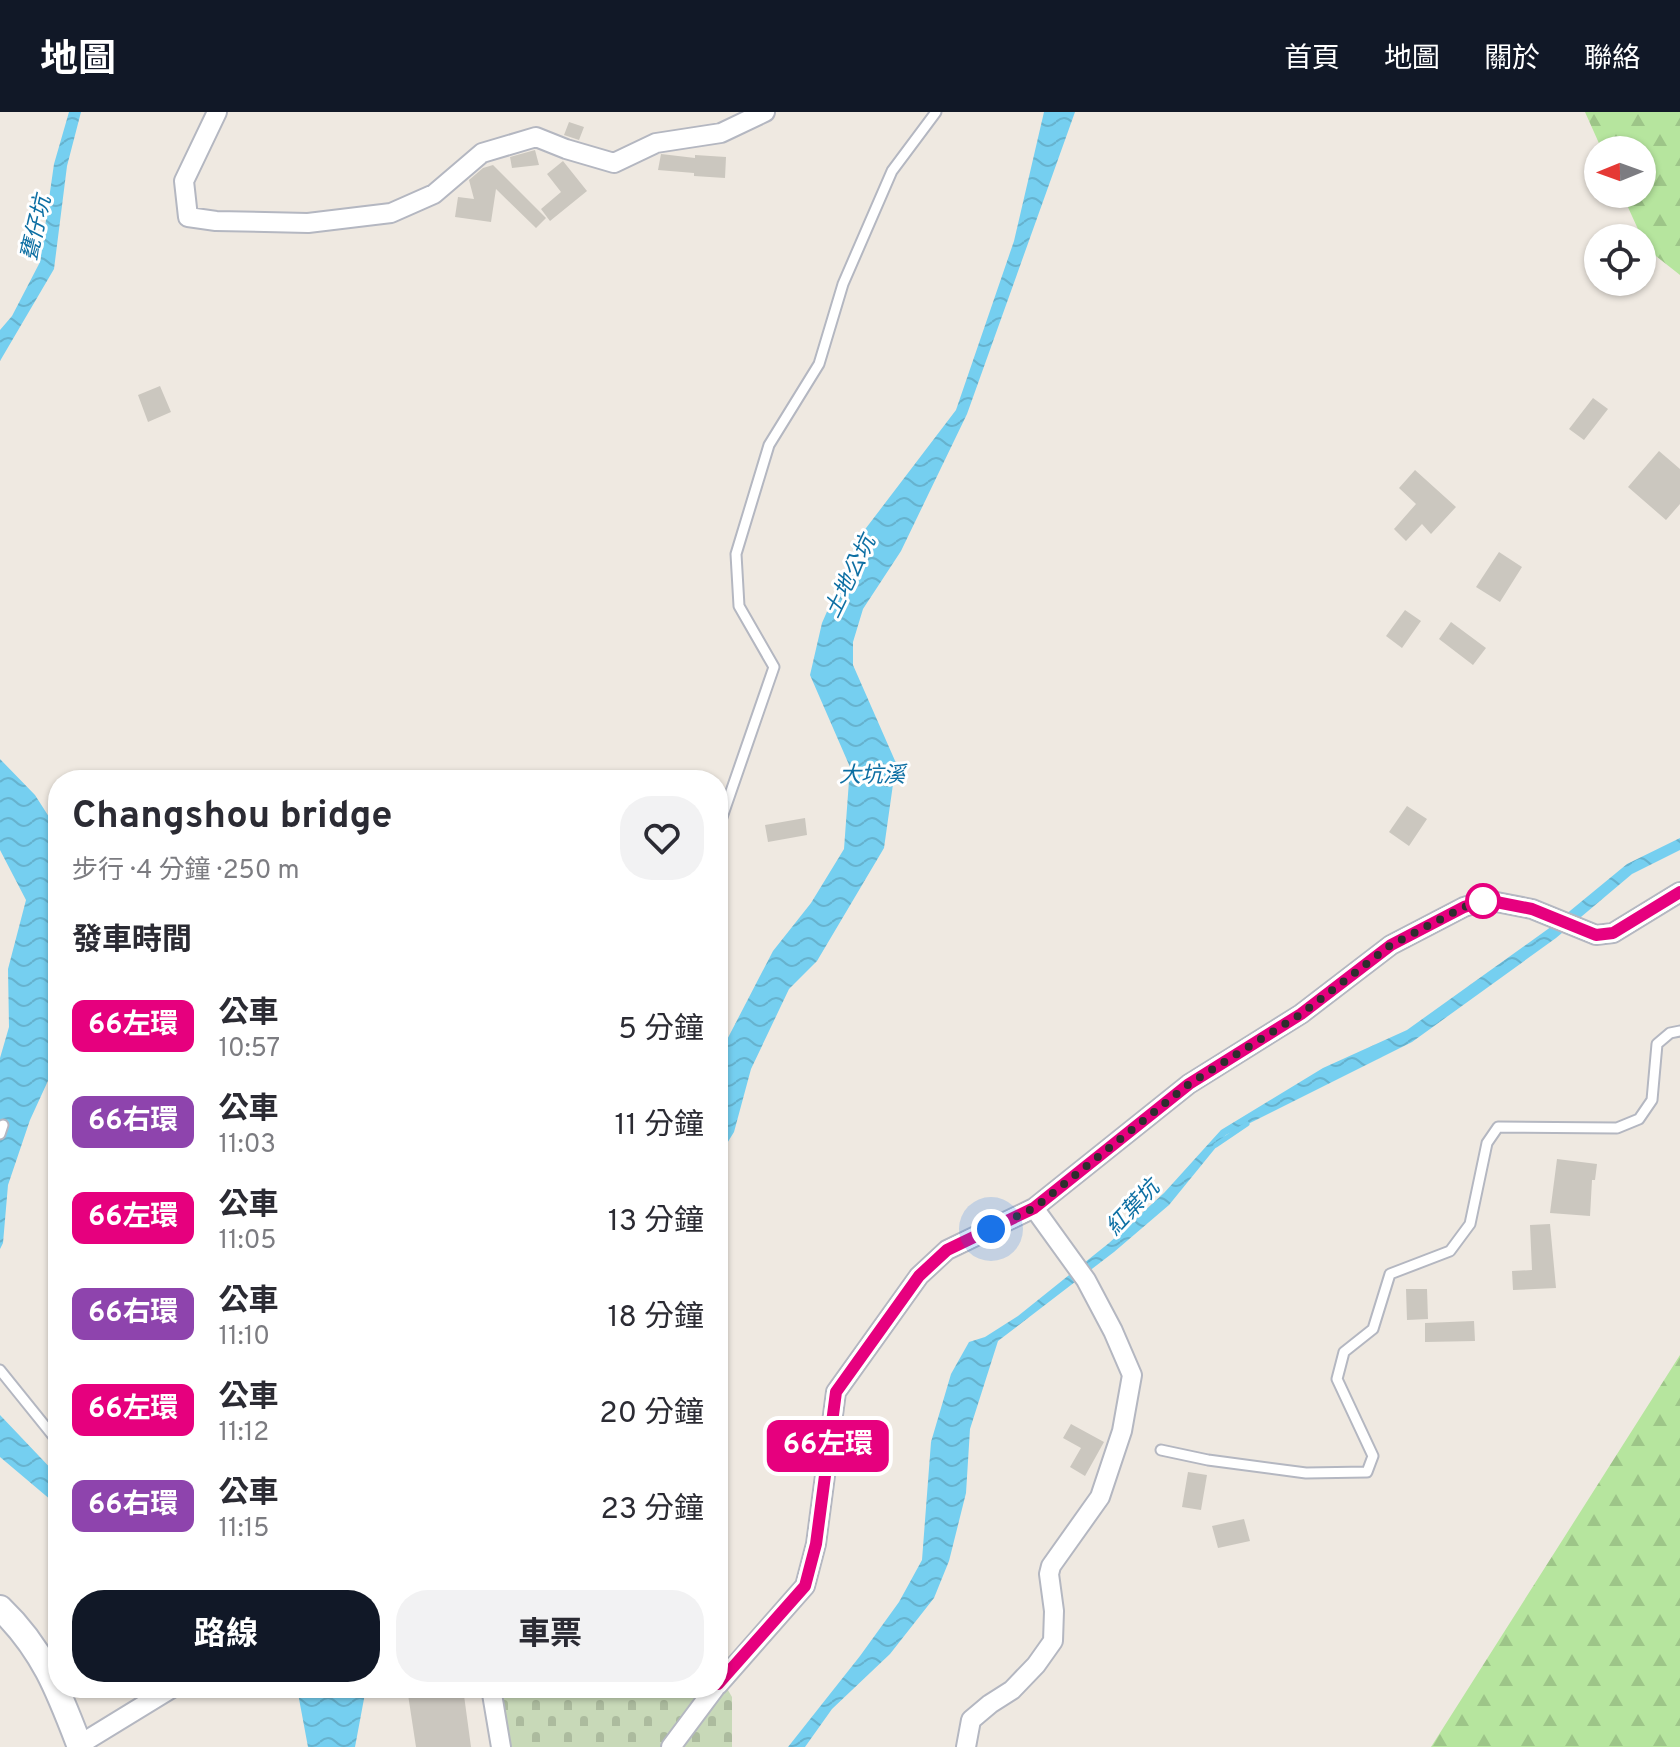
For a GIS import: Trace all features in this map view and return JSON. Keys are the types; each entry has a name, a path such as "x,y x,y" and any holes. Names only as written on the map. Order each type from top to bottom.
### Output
{"main road":[{"path":"0,1608 24,1631 48,1672"},
{"path":"61,1698 79,1746"}],"street":[{"path":"217,112 184,181 188,217 216,221 308,223 391,213 434,194 482,153 536,137 614,163 656,143 721,133 765,112"},
{"path":"728,1674 805,1586 816,1544 836,1392 919,1276 947,1250 1034,1208 1189,1084 1301,1014 1391,945 1464,907 1486,900 1532,909 1596,935 1613,933 1680,892"},
{"path":"966,1747 971,1720 1012,1690 1053,1641 1051,1566 1100,1497 1122,1431 1132,1375 1086,1280 1034,1208"},
{"path":"79,1746 156,1698"},
{"path":"493,1698 501,1747"},
{"path":"671,1747 708,1698"}],"lane":[{"path":"728,800 774,667 739,606 736,554 769,445 819,364 843,284 892,171 936,112"},
{"path":"1161,1450 1208,1460 1306,1473 1367,1472 1373,1456 1337,1379 1344,1352 1373,1329 1390,1274 1450,1251 1470,1224 1487,1143 1498,1127 1617,1128 1639,1119 1652,1100 1657,1044 1670,1033 1680,1031"},
{"path":"0,1370 48,1430"}],"green space":[{"path":"1585,112 1680,112 1680,275 1656,256 1656,224 1636,224 1628,208 1656,208 1656,136 1596,136"},
{"path":"1680,1355 1680,1747 1431,1747"},
{"path":"728,1690 732,1697 732,1747 507,1747 498,1698 728,1698"}],"water":[{"path":"69,112 81,112 67,166 54,269 0,361 0,330 12,316 40,262 54,164"},
{"name":"大坑溪","path":"1044,112 1075,112 967,414 901,551 863,609 853,642 853,665 896,763 884,848 817,961 789,989 751,1069 734,1132 728,1142 728,1038 773,951 811,903 844,849 850,767 810,675 822,623 860,536 956,410 1014,241"},
{"path":"0,759 35,795 48,815 48,1081 30,1120 8,1185 0,1249 0,1058 9,1027 8,969 26,900 0,850"},
{"path":"1680,838 1680,850 1632,874 1556,938 1412,1042 1226,1135 1169,1205 1114,1252 998,1341 970,1429 966,1493 949,1561 934,1598 890,1654 832,1709 805,1747 788,1747 899,1602 922,1560 931,1442 951,1374 969,1342 985,1337 1018,1316 1109,1243 1164,1193 1221,1130 1323,1068 1407,1030 1548,929 1627,864"},
{"path":"0,1415 48,1465 48,1498 0,1457"},
{"path":"299,1698 364,1698 355,1747 308,1747"}],"building":[{"path":"569,122 584,127 579,140 564,135"},
{"path":"535,150 539,165 512,168 510,157"},
{"path":"661,154 695,158 695,155 726,157 725,178 658,170"},
{"path":"563,161 587,191 550,221 541,209 561,192 547,174"},
{"path":"493,165 546,218 536,228 496,189 491,222 455,217 458,197 474,199 469,180 483,168"},
{"path":"160,386 171,412 148,422 138,395"},
{"path":"1593,398 1608,409 1584,440 1569,429"},
{"path":"1659,451 1680,469 1680,504 1666,520 1628,487"},
{"path":"1415,470 1456,507 1431,534 1422,524 1406,541 1394,529 1416,504 1399,488"},
{"path":"1499,552 1522,567 1500,602 1476,587"},
{"path":"1405,610 1421,621 1402,648 1386,636"},
{"path":"1451,622 1486,648 1473,665 1439,639"},
{"path":"1407,806 1427,819 1409,846 1389,832"},
{"path":"805,818 807,835 768,842 765,825"},
{"path":"1557,1159 1597,1164 1595,1180 1592,1180 1590,1216 1550,1213"},
{"path":"1550,1224 1556,1288 1513,1290 1512,1271 1532,1270 1530,1225"},
{"path":"1406,1289 1427,1289 1428,1319 1407,1320"},
{"path":"1474,1321 1475,1341 1425,1342 1425,1323"},
{"path":"1071,1424 1104,1442 1085,1476 1070,1467 1081,1448 1063,1438"},
{"path":"1188,1472 1207,1475 1201,1510 1182,1507"},
{"path":"1244,1519 1250,1541 1218,1548 1212,1526"},
{"path":"409,1698 464,1698 471,1747 416,1747"}],"waterway":[{"name":"紅葉坑","path":"1216,1145 1247,1124"}],"bus line":[{"name":"66左環","path":"728,1671 805,1586 816,1544 836,1392 919,1276 947,1250 1034,1208 1189,1084 1301,1014 1391,945 1464,907 1486,900 1532,909 1596,935 1613,933 1680,892"}],"route":[{"path":"991,1229 1034,1208 1189,1084 1301,1014 1391,945 1464,907 1486,900 1483,901"}],"water label":[{"name":"甕仔坑","path":"35,228"},
{"name":"土地公坑","path":"849,576"}]}
